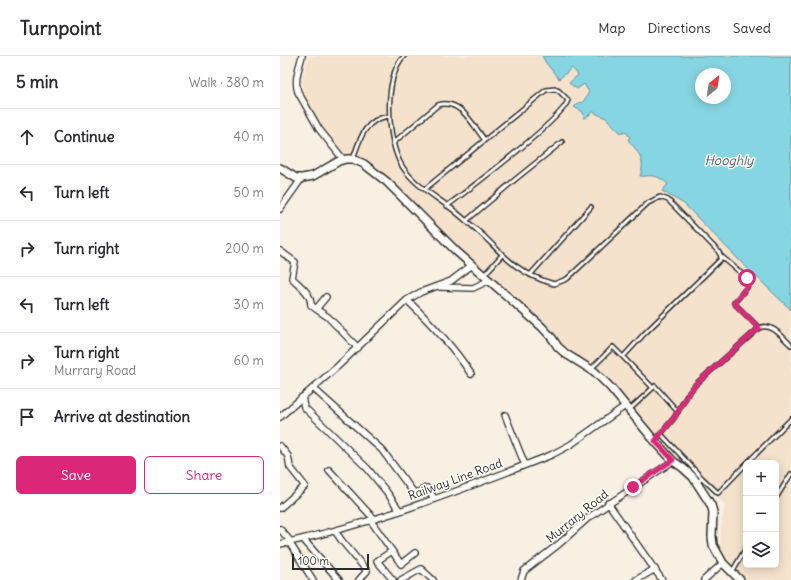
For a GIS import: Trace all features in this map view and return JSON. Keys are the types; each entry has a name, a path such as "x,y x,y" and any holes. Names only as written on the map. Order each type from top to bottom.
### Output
{"street":[{"path":"302,56 296,79 298,92 319,129 344,159"},
{"path":"280,168 296,178 302,178 313,176 339,160 354,159 364,164 387,182 456,251 542,327 558,347 566,354 591,369 611,388 655,441 673,460 699,480 713,512 713,545 723,563 740,580"},
{"path":"280,208 302,178"},
{"path":"280,251 295,262 292,278 308,294 311,299 311,305 328,317 358,348"},
{"path":"280,416 358,348 408,300 415,295 455,278 472,265"},
{"path":"436,287 473,288 487,278"},
{"path":"316,309 326,297"},
{"path":"408,300 437,329 456,352 470,374"},
{"path":"313,388 382,450 414,493 427,488 434,498"},
{"path":"302,397 304,408 367,468 400,511"},
{"name":"Railway Line Road","path":"280,544 373,520 525,465 560,451 627,408"},
{"path":"505,415 525,465"},
{"path":"280,446 288,456 290,467 305,486 280,508"},
{"name":"Murrary Road","path":"521,580 524,570 559,544 577,526 673,460"},
{"path":"329,470 373,520 401,564 415,553"},
{"path":"608,504 662,580"},
{"path":"280,529 290,542 313,580"},
{"path":"335,531 367,571 359,580"},
{"path":"303,539 339,580"},
{"path":"392,551 377,561 393,580"},
{"path":"704,580 723,563"},
{"path":"401,580 421,569 433,580"},
{"path":"636,580 655,569"}],"lane":[{"path":"404,56 395,69 389,116 395,153 403,167 415,180 466,221 515,266 530,275 554,284 567,279 648,203 660,197 668,200 718,251 721,256 747,278 748,286 734,303 759,328"},
{"path":"425,189 484,139 546,90 555,89 567,98 568,100 566,106 549,124 508,159 447,206"},
{"path":"393,143 438,105 442,104 453,105 465,114 484,139"},
{"path":"354,159 361,138 367,128 374,120 389,116"},
{"path":"466,221 562,142"},
{"path":"530,275 591,207"},
{"path":"487,278 503,254"},
{"path":"624,357 644,334 720,260 721,256"},
{"path":"655,441 678,412 688,394 696,384 759,328 773,328 791,345"},
{"path":"591,369 613,346 653,388 655,386 678,412"},
{"path":"627,408 653,388"},
{"path":"751,460 791,418"},
{"path":"661,434 699,480 718,493 743,468"},
{"path":"777,496 791,474"},
{"path":"732,572 743,553"}],"shaded area":[{"path":"309,56 542,56 546,63 572,68 579,75 570,83 584,84 589,92 583,102 574,107 588,116 593,111 606,118 621,133 625,131 631,137 629,141 643,162 643,171 646,177 653,176 668,184 662,191 684,204 791,310 791,580 746,580 732,566 720,550 721,527 725,505 666,446 593,365 566,350 552,331 442,233 406,195 371,163 341,152 324,132 309,109 301,81"}],"water":[{"name":"Hooghly","path":"542,56 791,56 791,310 684,204 662,191 668,184 655,176 640,176 642,161 628,140 630,137 625,131 621,133 606,118 593,112 584,119 583,112 574,107 578,103 583,102 589,92 584,84 577,89 569,83 578,75 572,68 559,79"}],"route":[{"path":"633,487 673,460 655,441 667,428 683,405 688,394 696,384 759,328 734,303 748,286 747,278"}]}
